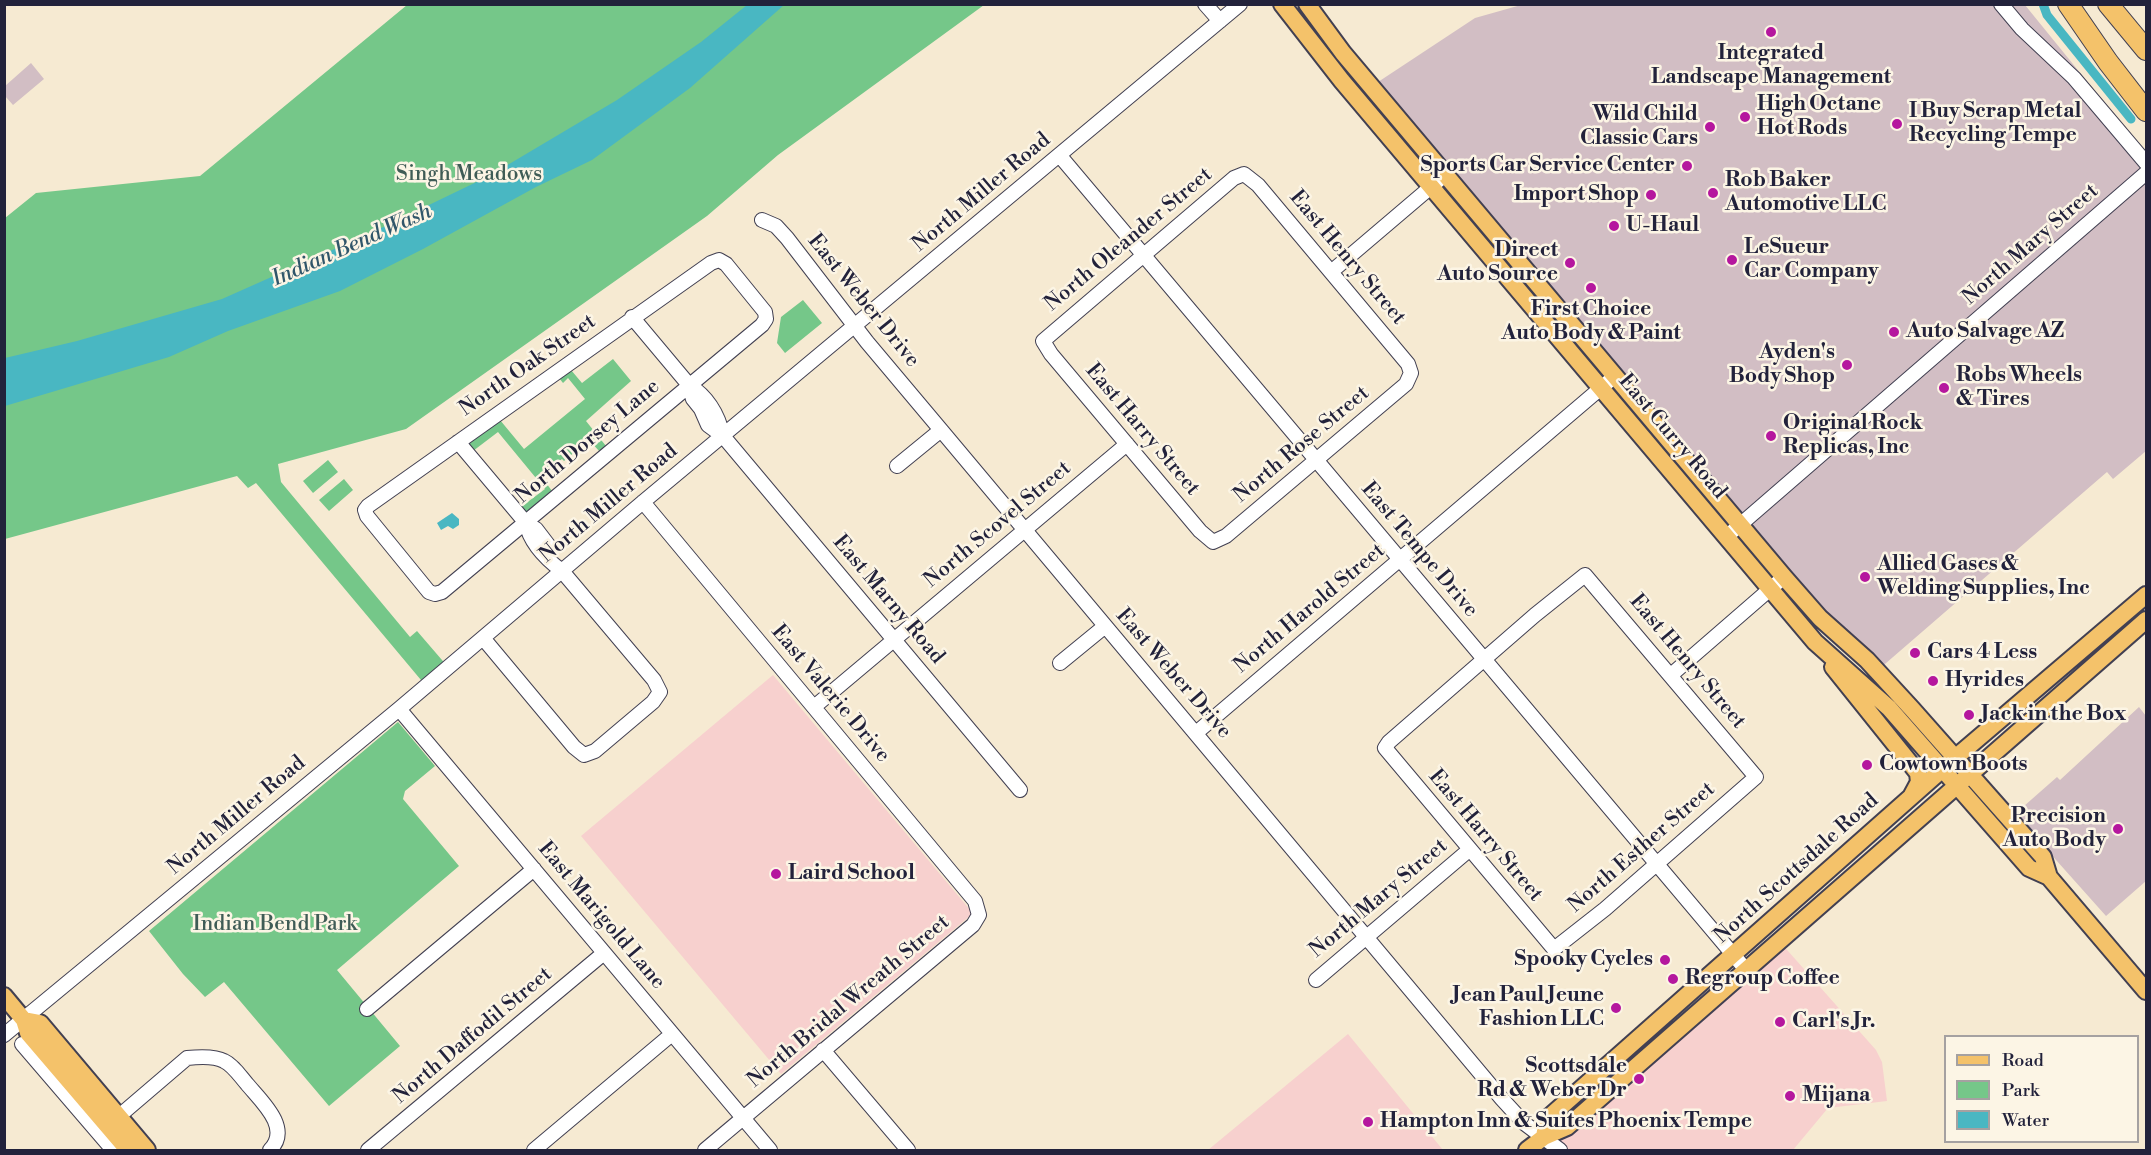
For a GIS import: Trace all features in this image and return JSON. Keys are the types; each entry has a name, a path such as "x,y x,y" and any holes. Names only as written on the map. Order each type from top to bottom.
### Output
{"highway":[{"path":"2067,4 2146,111"},
{"path":"2108,4 2146,50"}],"main road":[{"name":"East Curry Road","path":"1282,4 1322,57 1815,642 1949,764 1964,780 2029,868 2049,877 2146,991"},
{"name":"East Curry Road","path":"1307,4 1343,53 1784,577 1820,618 1867,660 1949,764"},
{"name":"North Scottsdale Road","path":"1544,1137 1547,1119 1734,956 1911,797 2146,596"},
{"name":"North Scottsdale Road","path":"1527,1150 1544,1137 1567,1128 2146,620"},
{"path":"1815,642 1848,687 1918,773 1919,782 1911,797"},
{"path":"4,996 24,1020 28,1032 128,1150"},
{"path":"24,1020 40,1023 147,1150"}],"street":[{"path":"1205,4 1220,21"},
{"name":"North Miller Road","path":"4,1035 399,709 643,502 1240,4"},
{"path":"2001,4 2022,29 2074,78 2146,163"},
{"name":"East Tempe Drive","path":"1060,156 1747,971"},
{"name":"North Mary Street","path":"1726,537 2146,173"},
{"name":"North Oleander Street","path":"1043,341 1234,178 1244,174"},
{"name":"East Henry Street","path":"1244,174 1258,185 1408,364 1412,373"},
{"path":"1331,272 1445,175"},
{"name":"East Weber Drive","path":"762,220 776,226 940,430 1502,1099 1524,1123 1560,1150"},
{"name":"North Oak Street","path":"435,594 429,592 367,516 365,510 374,500 711,263 719,260 726,264 765,312 766,319"},
{"name":"East Marny Road","path":"632,317 689,385 693,399 705,406 708,425 723,436 1020,790"},
{"name":"North Dorsey Lane","path":"435,594 442,592 526,523 762,325 766,319"},
{"name":"East Harry Street","path":"1043,341 1051,354 1200,531 1213,542"},
{"name":"North Rose Street","path":"1213,542 1226,536 1406,384 1412,373"},
{"name":"North Harold Street","path":"1196,733 1615,376"},
{"path":"897,466 940,430"},
{"path":"458,442 526,523 528,535 536,536 550,562 562,571 654,680 660,692 653,702 595,751 584,754 574,747 483,638"},
{"name":"North Scovel Street","path":"814,707 1127,444"},
{"name":"East Valerie Drive","path":"643,502 975,901 979,915"},
{"name":"East Henry Street","path":"1484,659 1585,575 1756,777"},
{"path":"1671,675 1784,577"},
{"path":"1060,663 1104,627"},
{"name":"East Harry Street","path":"1484,659 1385,748 1554,949"},
{"name":"East Marigold Lane","path":"399,709 770,1150"},
{"name":"North Esther Street","path":"1554,949 1579,931 1756,777"},
{"name":"North Mary Street","path":"1316,980 1469,850"},
{"path":"367,1009 534,869"},
{"name":"North Bridal Wreath Street","path":"705,1150 973,925 979,915"},
{"name":"North Daffodil Street","path":"368,1150 604,953"},
{"path":"534,1150 672,1034"},
{"path":"22,1044 113,1150"},
{"path":"823,1050 908,1150"},
{"path":"118,1117 187,1058 219,1059 230,1064 270,1112 278,1131 277,1141 270,1150"}],"shaded area":[{"path":"1521,5 2025,5 2146,154 2146,451 2113,479 2107,472 1878,670 1775,558 1375,84 1475,18"},
{"path":"31,63 44,79 13,105 5,96 5,86"},
{"name":"Laird School","path":"773,675 971,911 971,915 781,1074 581,836"},
{"path":"2139,707 2146,716 2146,881 2106,916 2015,814 2057,777 2060,780"},
{"path":"1780,942 1876,1050 1882,1062 1887,1101 1828,1108 1793,1150 1560,1150 1544,1137"},
{"path":"1348,1034 1443,1150 1208,1150 1301,1073"}],"green space":[{"name":"Singh Meadows","path":"407,5 984,5 778,155 707,216 406,429 278,464 281,482 410,637 417,631 448,667 426,686 256,483 248,488 237,476 5,539 5,218 36,193 200,176"},
{"path":"803,300 822,323 785,353 777,343 781,317"},
{"path":"613,359 631,381 586,421 606,446 600,452 589,440 564,461 562,459 541,476 552,491 528,511 524,511 521,507 545,489 498,432 473,451 469,445 470,441 500,420 524,449 585,399 568,378 563,383 559,378 571,370 582,383"},
{"path":"328,460 338,472 313,493 303,481"},
{"path":"344,479 353,490 329,511 319,500"},
{"name":"Indian Bend Park","path":"398,722 435,766 405,791 403,799 459,866 337,970 400,1046 329,1106 224,982 205,997 183,974 149,931"}],"water":[{"name":"Indian Bend Wash","path":"747,5 784,5 690,88 592,160 536,187 423,249 340,291 228,331 169,357 5,406 5,358 77,341 222,299 375,231 489,176 617,100 701,42"},
{"path":"452,513 459,519 459,525 453,529 448,526 441,530 437,523"}],"waterway":[{"path":"2043,4 2047,15 2131,119"}],"place":[{"name":"Integrated Landscape Management","path":"1771,32"},
{"name":"High Octane Hot Rods","path":"1745,117"},
{"name":"I Buy Scrap Metal Recycling Tempe","path":"1897,124"},
{"name":"Wild Child Classic Cars","path":"1710,127"},
{"name":"Sports Car Service Center","path":"1687,166"},
{"name":"Rob Baker Automotive LLC","path":"1713,193"},
{"name":"Import Shop","path":"1651,195"},
{"name":"U-Haul","path":"1614,226"},
{"name":"LeSueur Car Company","path":"1732,260"},
{"name":"Direct Auto Source","path":"1570,263"},
{"name":"First Choice Auto Body & Paint","path":"1591,288"},
{"name":"Auto Salvage AZ","path":"1894,332"},
{"name":"Ayden's Body Shop","path":"1847,365"},
{"name":"Robs Wheels & Tires","path":"1944,388"},
{"name":"Original Rock Replicas, Inc","path":"1771,436"},
{"name":"Allied Gases & Welding Supplies, Inc","path":"1865,577"},
{"name":"Cars 4 Less","path":"1915,653"},
{"name":"Hyrides","path":"1933,681"},
{"name":"Jack in the Box","path":"1969,715"},
{"name":"Cowtown Boots","path":"1867,765"},
{"name":"Precision Auto Body","path":"2118,829"},
{"name":"Laird School","path":"776,874"},
{"name":"Spooky Cycles","path":"1665,960"},
{"name":"Regroup Coffee","path":"1673,979"},
{"name":"Jean Paul Jeune Fashion LLC","path":"1616,1008"},
{"name":"Carl's Jr.","path":"1780,1022"},
{"name":"Scottsdale Rd & Weber Dr","path":"1639,1079"},
{"name":"Mijana","path":"1790,1096"},
{"name":"Hampton Inn & Suites Phoenix Tempe","path":"1368,1122"}]}
